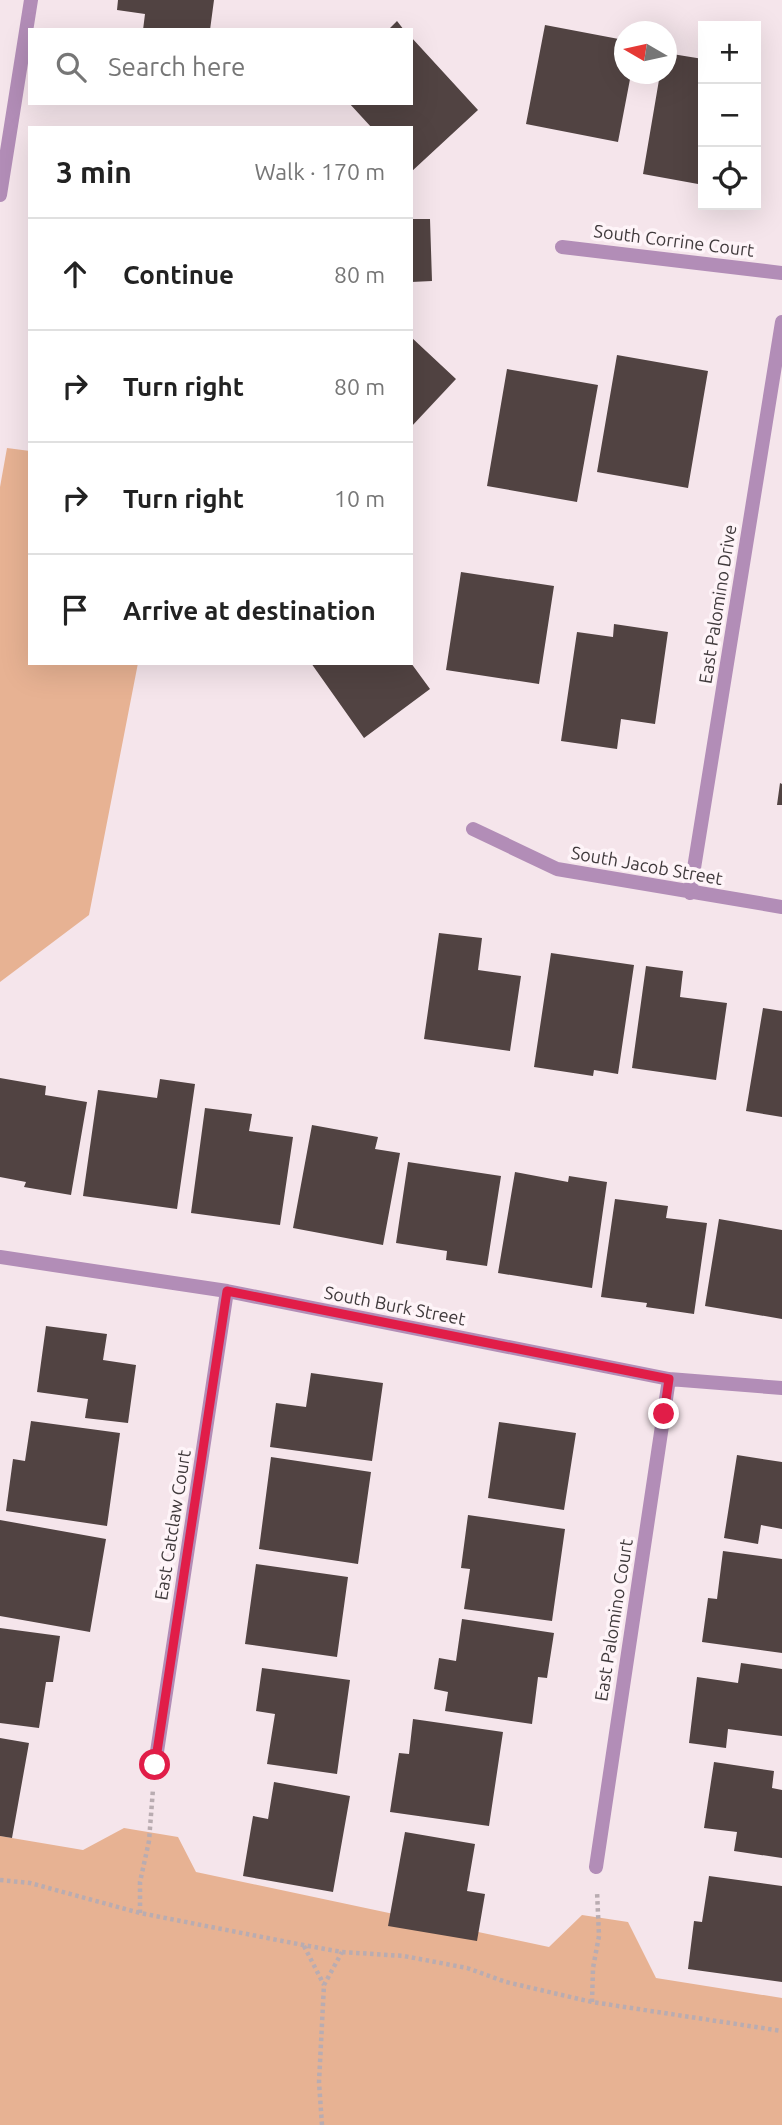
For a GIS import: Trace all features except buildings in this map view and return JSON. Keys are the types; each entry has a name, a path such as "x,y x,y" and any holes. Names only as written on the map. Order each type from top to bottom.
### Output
{"street":[{"path":"0,195 31,0"},
{"name":"South Corrine Court","path":"562,247 782,273"},
{"name":"East Palomino Drive","path":"690,893 782,322"},
{"name":"South Jacob Street","path":"473,828 557,869 782,907"},
{"name":"South Burk Street","path":"0,1257 227,1291 669,1379 782,1388"},
{"name":"East Catclaw Court","path":"155,1765 227,1291"},
{"name":"East Palomino Court","path":"596,1867 669,1379"}],"path":[{"path":"141,1913 140,1882 149,1841 155,1765"},
{"path":"592,2002 593,1968 599,1936 596,1867"},
{"path":"0,1880 30,1883 141,1913 303,1945 342,1952 404,1956 467,1968 506,1982 592,2002 782,2031"},
{"path":"303,1945 324,1985"},
{"path":"322,2125 318,2082 324,1985 342,1952"}],"shaded area":[{"path":"7,448 28,451 28,665 138,665 89,915 0,982 0,487"},
{"path":"124,1828 178,1837 196,1872 549,1947 582,1915 628,1922 656,1978 782,1998 782,2125 0,2125 0,1836 83,1850"}],"route":[{"path":"155,1765 227,1291 669,1379 664,1414"}]}
